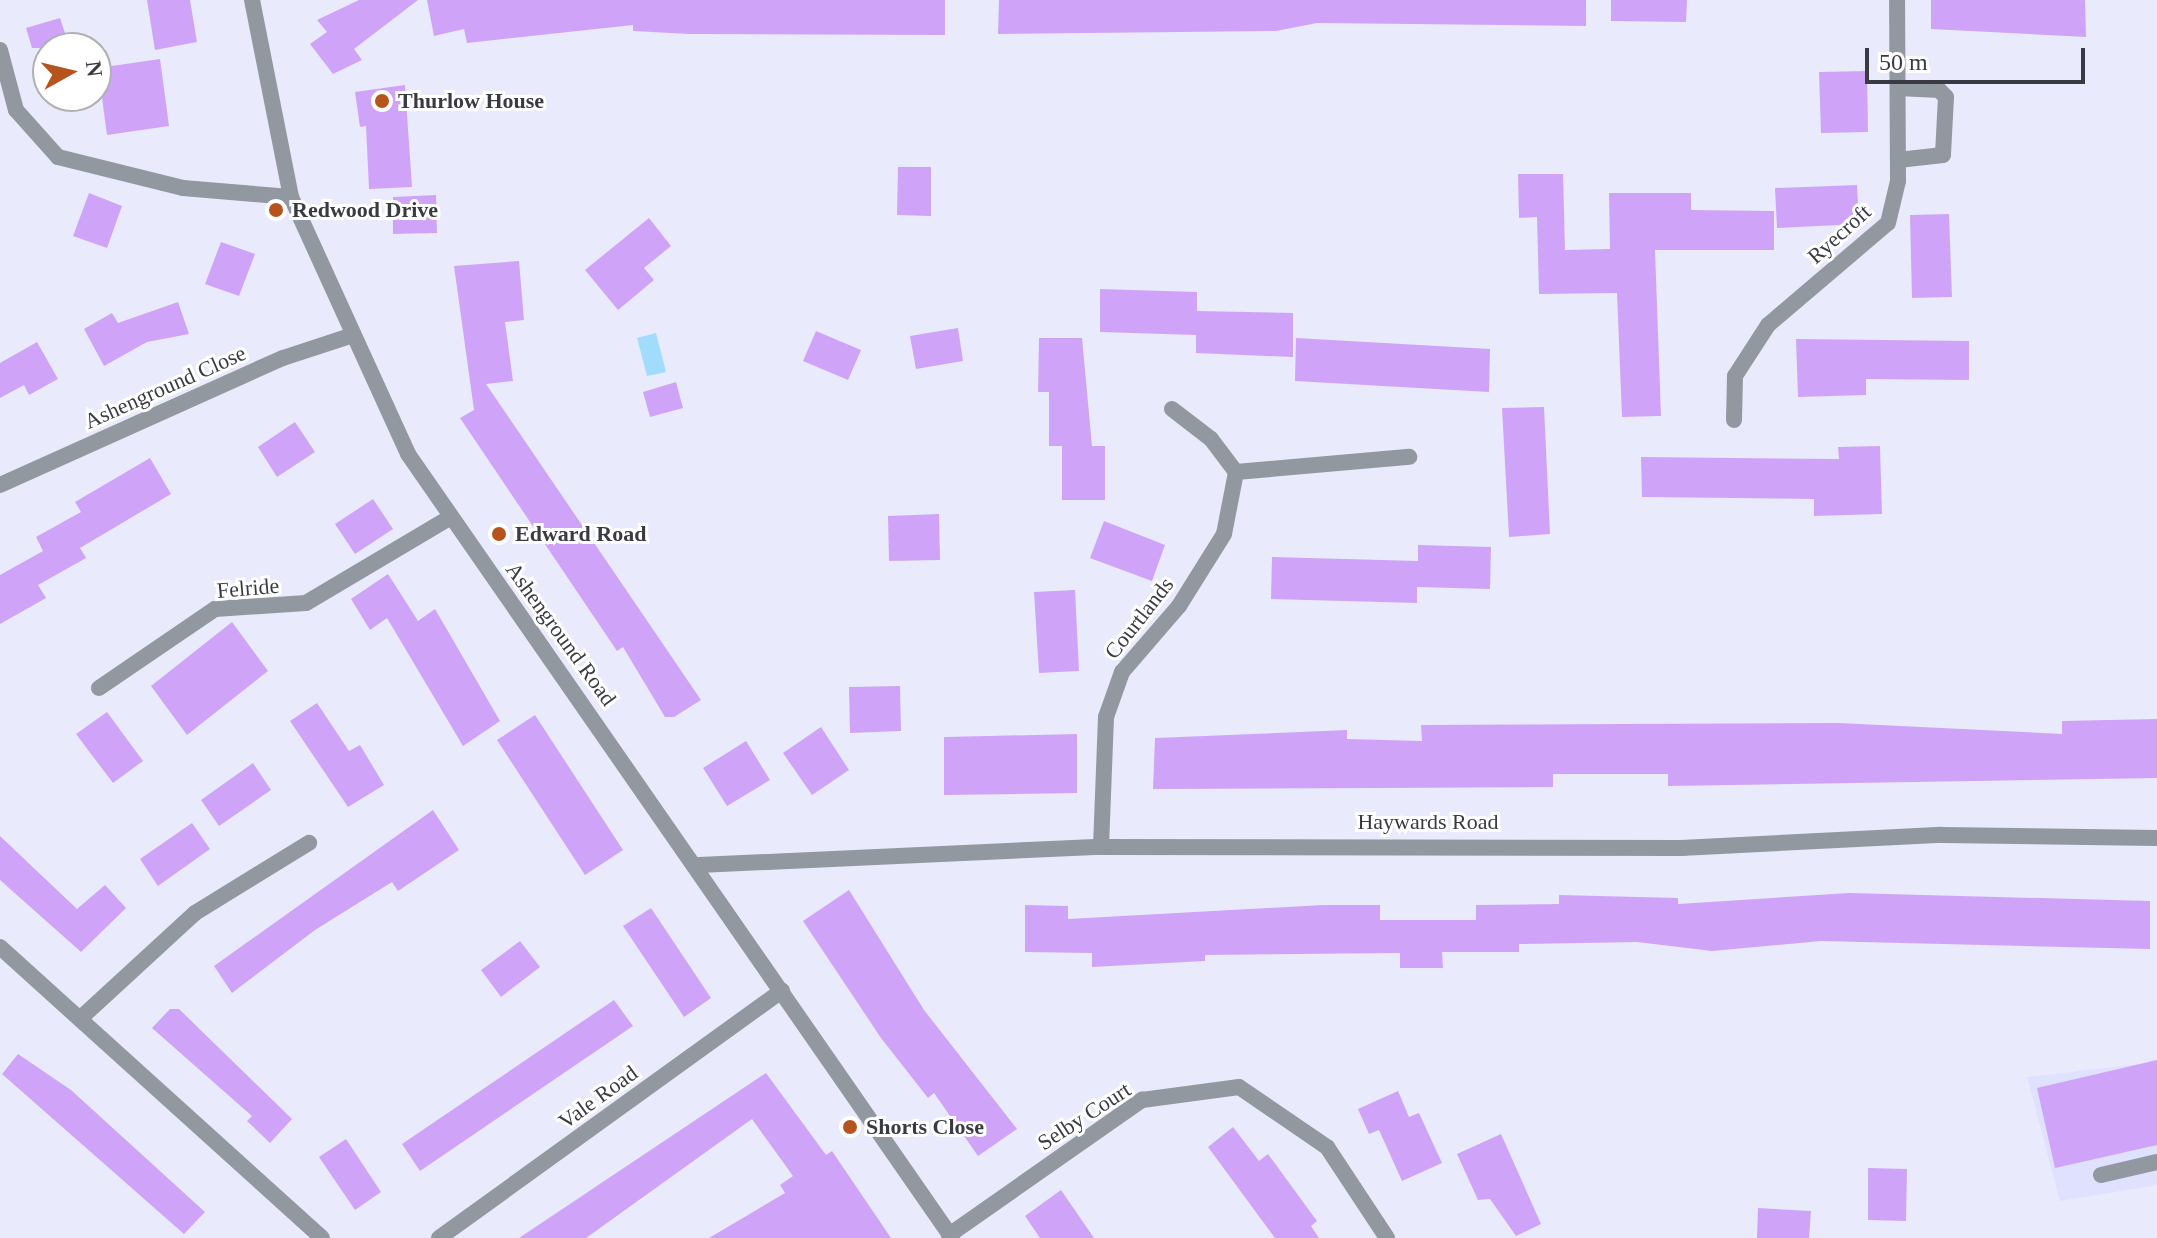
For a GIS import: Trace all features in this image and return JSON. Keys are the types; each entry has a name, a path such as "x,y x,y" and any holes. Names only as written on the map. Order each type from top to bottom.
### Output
{"street":[{"name":"Ashenground Road","path":"252,0 291,197 350,336 449,518 699,865 951,1236"},
{"name":"Ryecroft","path":"1734,420 1735,376 1768,325 1888,223 1898,160 1897,0"},
{"path":"0,50 16,110 58,157 183,188 291,197"},
{"path":"1898,88 1939,90 1946,97 1943,155 1898,160"},
{"name":"Ashenground Close","path":"0,485 283,358 350,336"},
{"path":"1172,409 1211,439 1236,472 1409,457"},
{"name":"Courtlands","path":"1101,847 1106,717 1117,687 1224,534 1236,472"},
{"name":"Felride","path":"99,688 215,609 306,603 449,518"},
{"name":"Haywards Road","path":"699,865 1101,847 1681,848 1942,835 2157,838"},
{"path":"83,1016 195,913 309,843"},
{"path":"0,947 83,1016 322,1238"},
{"name":"Vale Road","path":"439,1238 782,991"},
{"name":"Selby Court","path":"951,1236 1142,1100 1239,1087 1327,1147 1387,1238"},
{"path":"2101,1175 2157,1162"}],"shaded area":[{"path":"656,333 666,372 647,376 637,338"},
{"path":"2157,1062 2157,1185 2060,1201 2027,1077"}],"building":[{"path":"147,0 190,0 197,42 155,50"},
{"path":"359,0 418,0 354,49 362,60 333,74 310,44 327,32 317,20"},
{"path":"427,0 945,0 945,35 690,34 633,31 633,25 467,43 464,29 434,36"},
{"path":"999,0 1586,0 1586,26 1317,23 1276,31 998,34"},
{"path":"1611,0 1687,0 1686,22 1611,21"},
{"path":"1931,0 2085,0 2086,37 1931,29"},
{"path":"60,18 65,32 32,32 32,48 26,28"},
{"path":"160,59 169,126 107,135 104,112 112,112 112,66"},
{"path":"1867,71 1868,132 1821,133 1819,72"},
{"path":"405,85 412,187 369,189 366,126 360,127 355,92"},
{"path":"898,167 931,167 931,216 897,215"},
{"path":"1518,174 1563,174 1565,250 1610,249 1609,193 1691,193 1691,210 1774,211 1774,250 1655,250 1661,416 1622,417 1617,293 1539,294 1537,217 1519,218"},
{"path":"1857,185 1859,224 1777,228 1775,188"},
{"path":"89,193 122,206 107,248 73,236"},
{"path":"436,195 437,233 393,234 393,197"},
{"path":"1949,214 1952,297 1912,298 1910,215"},
{"path":"649,218 671,246 644,268 654,280 618,310 585,270"},
{"path":"221,242 255,254 239,296 205,284"},
{"path":"519,261 524,320 505,322 513,381 486,384 701,700 674,717 665,717 623,647 617,651 460,418 474,410 454,266"},
{"path":"1100,289 1197,292 1197,311 1293,313 1293,357 1196,353 1196,335 1100,332"},
{"path":"178,302 189,334 147,342 104,366 84,329 112,313 118,323"},
{"path":"958,328 963,361 916,369 910,336"},
{"path":"816,331 861,350 848,380 803,361"},
{"path":"1039,338 1082,338 1092,446 1105,446 1105,500 1062,500 1062,446 1049,446 1049,392 1038,392"},
{"path":"1296,338 1490,349 1489,392 1295,381"},
{"path":"1796,339 1969,341 1969,380 1866,379 1866,395 1798,397"},
{"path":"37,342 58,379 29,395 24,385 0,398 0,363"},
{"path":"676,382 683,408 650,417 643,392"},
{"path":"1544,407 1550,534 1509,537 1502,408"},
{"path":"295,422 315,452 277,477 258,447"},
{"path":"1880,446 1882,514 1814,516 1814,499 1642,497 1641,457 1839,459 1838,447"},
{"path":"150,458 171,494 80,548 86,558 38,585 46,598 0,624 0,575 43,551 36,537 81,512 75,502"},
{"path":"373,499 393,529 355,554 335,524"},
{"path":"939,514 940,560 889,561 888,516"},
{"path":"1104,521 1165,545 1152,581 1090,558"},
{"path":"1418,545 1491,547 1490,589 1417,587 1417,603 1271,599 1272,557 1418,561"},
{"path":"388,574 418,621 435,609 500,721 463,746 387,618 370,630 351,599"},
{"path":"1075,590 1079,671 1039,673 1034,592"},
{"path":"232,622 268,671 187,735 151,686"},
{"path":"900,686 901,731 850,733 849,687"},
{"path":"317,703 349,751 360,745 384,785 348,807 290,721"},
{"path":"107,712 143,761 113,783 76,734"},
{"path":"535,715 623,850 585,875 497,740"},
{"path":"2157,719 2157,778 1668,786 1668,774 1553,774 1553,787 1153,789 1155,738 1347,730 1347,739 1422,741 1421,725 1839,723 2062,734 2062,721"},
{"path":"821,727 849,770 812,795 783,753"},
{"path":"1077,734 1077,793 944,795 944,737"},
{"path":"746,741 770,780 727,806 703,768"},
{"path":"253,763 271,790 219,826 201,800"},
{"path":"433,810 459,850 398,891 392,882 315,930 232,993 214,966"},
{"path":"192,823 210,849 158,886 140,859"},
{"path":"0,836 77,909 105,885 126,908 81,952 0,880"},
{"path":"849,890 924,1010 1017,1129 978,1156 934,1093 928,1098 881,1038 803,921"},
{"path":"1849,893 2150,901 2150,949 1821,941 1712,951 1637,942 1519,944 1519,952 1442,952 1443,968 1400,968 1400,953 1205,955 1205,961 1092,967 1092,953 1025,952 1025,905 1068,906 1068,919 1323,905 1380,905 1380,920 1476,920 1476,905 1559,904 1559,895 1678,898 1678,904"},
{"path":"651,908 711,998 684,1017 623,926"},
{"path":"520,941 540,967 501,997 481,970"},
{"path":"614,1000 633,1026 420,1171 402,1144"},
{"path":"170,1009 179,1009 292,1119 270,1143 247,1121 252,1116 152,1028"},
{"path":"18,1054 71,1090 205,1212 184,1234 2,1074"},
{"path":"2157,1060 2157,1145 2055,1168 2037,1088"},
{"path":"766,1073 826,1155 832,1151 891,1238 709,1238 785,1193 780,1185 793,1176 752,1119 586,1238 519,1238"},
{"path":"1398,1091 1409,1117 1419,1113 1442,1163 1402,1181 1379,1130 1369,1134 1358,1109"},
{"path":"1233,1127 1259,1161 1268,1154 1317,1221 1311,1226 1319,1238 1275,1238 1208,1147"},
{"path":"1501,1134 1541,1224 1516,1236 1490,1199 1478,1200 1457,1154"},
{"path":"346,1139 381,1192 355,1210 319,1157"},
{"path":"1868,1168 1907,1169 1906,1221 1868,1220"},
{"path":"1061,1190 1094,1238 1040,1238 1025,1216"},
{"path":"1758,1208 1811,1211 1809,1238 1757,1238"}],"place":[{"name":"Thurlow House","path":"382,101"},
{"name":"Redwood Drive","path":"276,210"},
{"name":"Edward Road","path":"499,534"},
{"name":"Shorts Close","path":"850,1127"}]}
